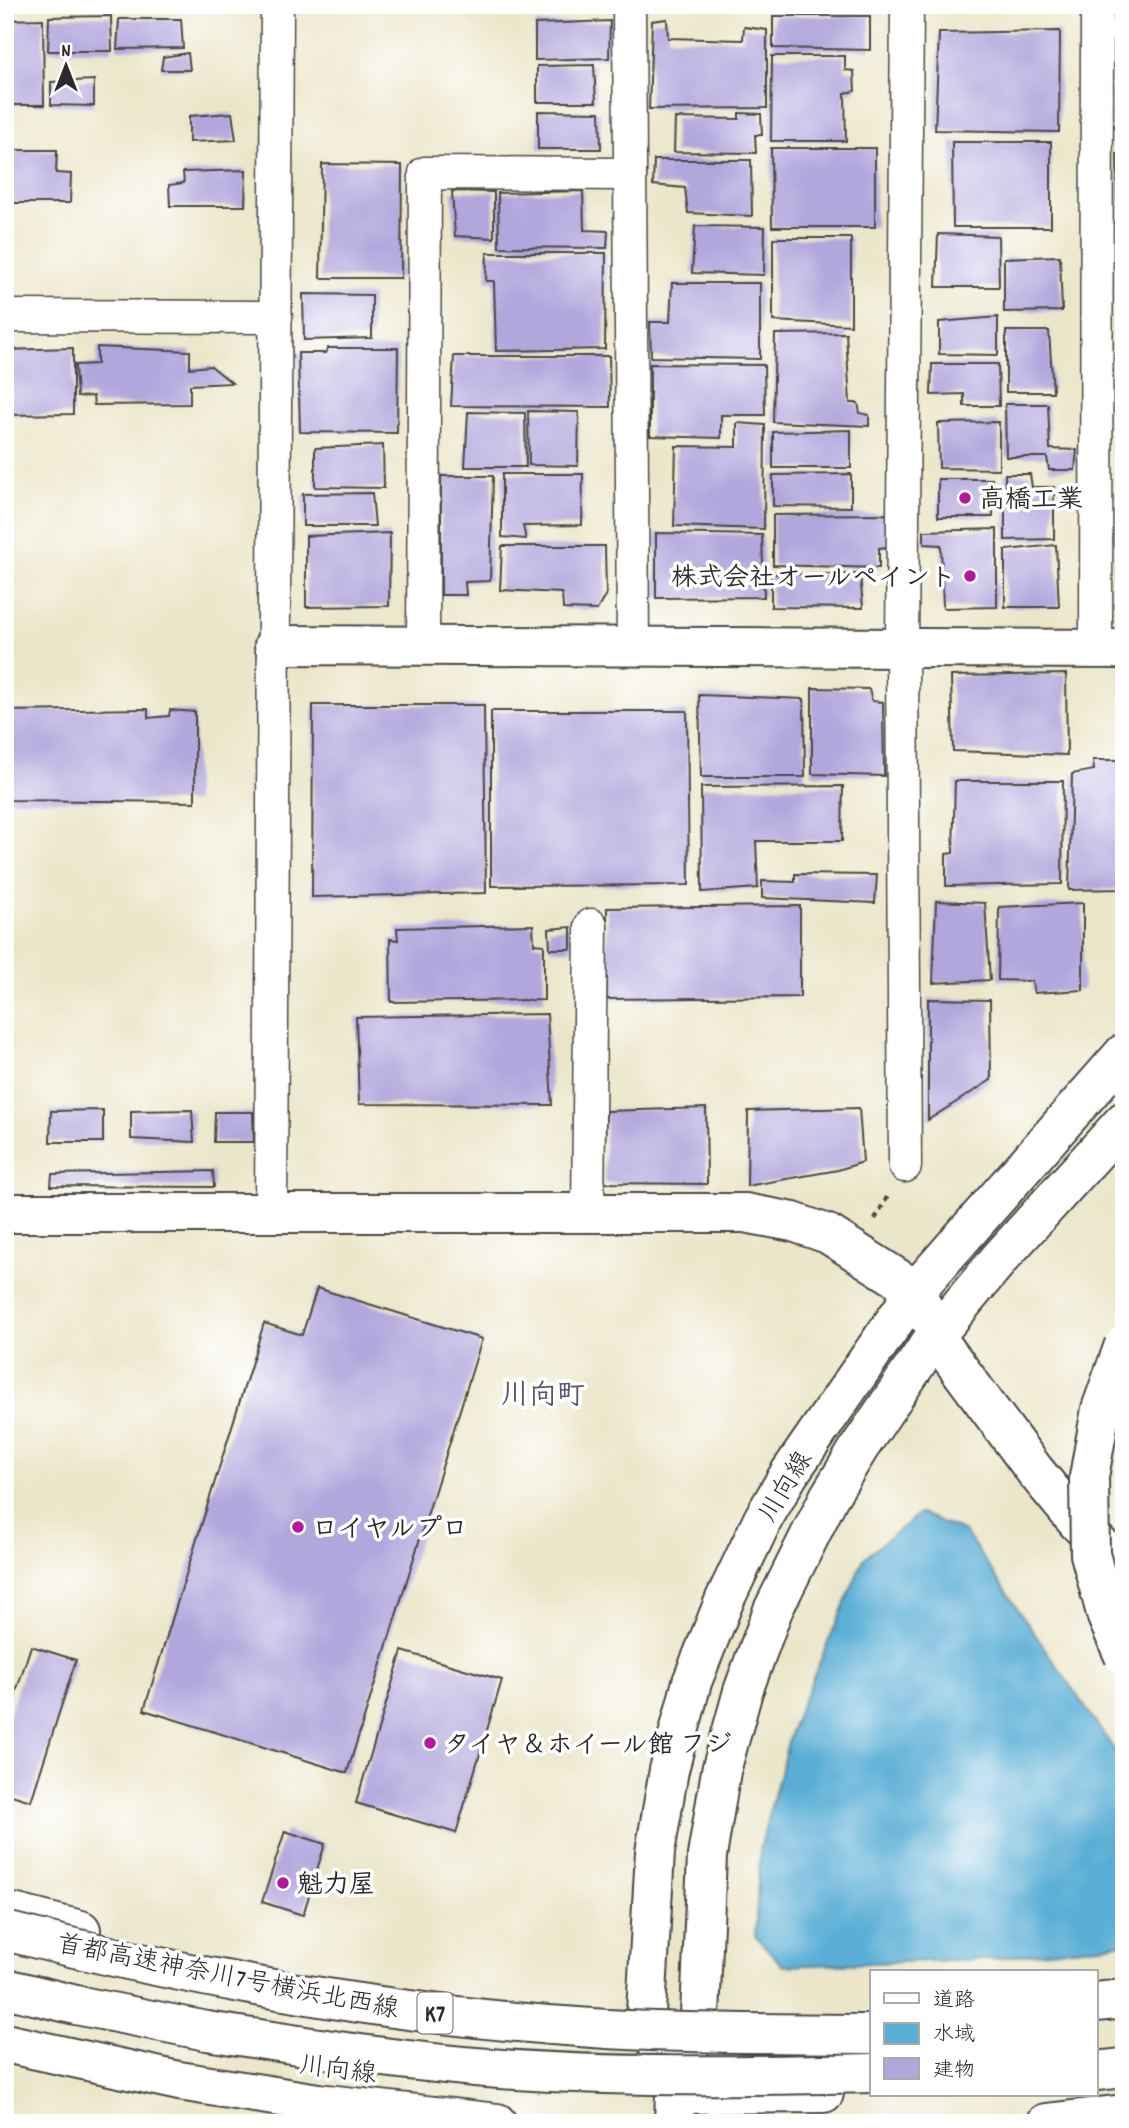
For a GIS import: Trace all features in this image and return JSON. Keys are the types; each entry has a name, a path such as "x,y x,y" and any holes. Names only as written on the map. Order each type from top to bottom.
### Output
{"main road":[{"path":"274,645 1110,649"},
{"name":"川向線","path":"675,2108 646,2012 655,1852 669,1770 692,1682 725,1599 782,1486 916,1290 1124,1053"},
{"name":"川向線","path":"675,2108 700,2015 707,1856 721,1771 743,1691 774,1610 823,1507 859,1448 935,1336 1000,1258 1124,1121"},
{"path":"5,1213 588,1211 745,1213 793,1222 828,1234 916,1290 935,1336 1035,1471 1078,1522 1124,1569"},
{"path":"1124,1345 1101,1409 1089,1477 1090,1554 1107,1617 1124,1656"},
{"path":"5,1911 208,1958 346,1982 478,2000 700,2015 870,2017"},
{"name":"首都高速神奈川7号横浜北西線","path":"5,1931 90,1953 214,1978 337,2000 472,2017 607,2029 870,2034"},
{"name":"首都高速神奈川7号横浜北西線","path":"5,1988 207,2031 341,2052 476,2067 618,2074 761,2076 870,2073"},
{"path":"1098,2002 1124,1999"},
{"name":"川向線","path":"5,2007 203,2048 338,2069 675,2108"},
{"path":"1098,2020 1124,2017"},
{"path":"5,2043 179,2081 318,2103 496,2123"},
{"path":"1098,2052 1124,2049"},
{"path":"1098,2071 1124,2068"},
{"path":"675,2108 749,2095 870,2092"},
{"path":"1046,2123 1124,2114"}],"street":[{"path":"271,1213 277,5"},
{"path":"629,5 634,646"},
{"path":"905,1166 902,648 907,5"},
{"path":"1097,5 1110,649"},
{"path":"423,645 425,173 630,174"},
{"path":"5,316 276,317"},
{"path":"588,1211 591,925"}],"water":[{"path":"920,1513 965,1532 1124,1764 1124,1943 990,1959 783,1966 755,1936 760,1849 792,1727 864,1558"}],"building":[{"path":"132,5 178,5 178,9 132,8"},
{"path":"111,16 112,51 48,51 49,17"},
{"path":"773,16 870,16 870,50 773,48"},
{"path":"43,19 44,105 5,105 5,20"},
{"path":"119,19 181,19 183,48 117,49"},
{"path":"667,19 668,38 743,40 744,27 767,30 767,108 649,109 652,21"},
{"path":"610,21 609,58 535,60 535,24"},
{"path":"1060,31 1059,132 935,130 939,33"},
{"path":"188,53 190,70 161,70 163,57"},
{"path":"772,56 845,56 845,70 854,71 855,91 845,93 846,141 771,141"},
{"path":"594,65 596,102 537,102 537,66"},
{"path":"94,80 94,106 51,105 51,82"},
{"path":"538,111 600,112 601,149 538,149"},
{"path":"232,113 236,140 189,142 189,116"},
{"path":"739,113 761,114 762,135 755,135 756,153 674,152 675,118 739,119"},
{"path":"952,142 1051,142 1051,227 953,227"},
{"path":"771,148 875,148 875,227 772,227"},
{"path":"5,150 57,150 56,173 71,174 70,203 5,203"},
{"path":"1117,154 1124,154 1124,206 1118,206"},
{"path":"654,160 751,160 752,216 688,213 685,188 653,185"},
{"path":"322,164 402,165 401,278 320,278"},
{"path":"246,170 245,206 170,206 169,185 184,183 183,172"},
{"path":"452,191 494,192 494,238 455,236"},
{"path":"583,191 584,230 608,231 607,248 499,247 498,193"},
{"path":"695,226 765,227 764,275 692,273"},
{"path":"938,234 998,236 999,287 936,287"},
{"path":"773,238 851,238 851,325 773,321"},
{"path":"487,253 606,253 605,349 496,351 494,281 486,281"},
{"path":"1060,256 1062,311 1004,312 1004,258"},
{"path":"672,283 760,283 760,359 651,357 650,322 670,322"},
{"path":"303,294 372,295 372,338 304,340"},
{"path":"998,317 998,355 939,354 939,322"},
{"path":"1006,331 1049,331 1053,392 1006,392"},
{"path":"846,333 850,403 858,403 860,413 869,415 869,426 773,422 775,334"},
{"path":"97,347 190,351 190,368 211,366 232,383 190,385 190,404 94,405 93,396 77,397 75,365 97,364"},
{"path":"73,348 73,414 5,415 5,350"},
{"path":"328,348 398,348 397,433 300,432 298,353 325,353"},
{"path":"454,356 609,356 610,407 451,406"},
{"path":"650,364 764,365 765,415 721,415 721,438 650,436"},
{"path":"932,364 998,364 999,406 964,406 964,394 931,395"},
{"path":"1005,404 1048,404 1050,449 1077,450 1075,470 1049,470 1047,457 1006,457"},
{"path":"528,411 579,412 578,466 529,465"},
{"path":"468,412 525,413 526,467 465,467"},
{"path":"999,422 999,469 939,468 938,423"},
{"path":"737,423 765,425 764,529 674,526 676,446 737,447"},
{"path":"851,430 851,468 773,468 773,432"},
{"path":"383,445 384,488 315,487 315,448"},
{"path":"502,474 583,474 582,525 523,526 526,539 502,537"},
{"path":"851,474 851,507 773,506 773,475"},
{"path":"1005,474 1030,474 1032,487 1054,487 1054,539 1005,540"},
{"path":"441,476 493,476 490,581 465,582 466,595 441,595"},
{"name":"高橋工業","path":"938,479 992,479 993,517 938,517"},
{"path":"372,493 375,526 303,526 303,494"},
{"path":"888,514 888,547 879,548 879,568 773,565 773,515"},
{"path":"1124,522 1124,586 1118,587 1116,523"},
{"name":"株式会社オールペイント","path":"997,529 997,607 943,608 941,545 924,544 924,531"},
{"path":"390,533 389,606 306,607 306,536"},
{"path":"656,533 762,535 764,597 656,598"},
{"path":"1056,545 1059,607 1005,607 1005,550"},
{"path":"502,546 605,546 606,594 597,610 563,609 562,593 500,590"},
{"path":"771,574 860,574 863,608 771,607"},
{"path":"1066,674 1067,755 953,751 951,676"},
{"path":"812,688 869,689 872,701 883,702 884,776 812,774"},
{"path":"699,695 804,699 805,777 701,777"},
{"path":"313,705 484,705 486,893 312,897"},
{"path":"148,709 148,718 169,716 170,710 195,712 195,802 5,800 5,711"},
{"path":"491,711 687,711 689,885 491,886"},
{"path":"1093,760 1124,760 1124,889 1069,890 1072,774 1094,770"},
{"path":"955,781 1063,781 1062,884 946,886 946,854 953,853"},
{"path":"843,786 842,841 756,841 758,888 702,892 701,787"},
{"path":"795,874 877,875 875,903 762,898 762,881 795,882"},
{"path":"936,901 985,903 990,980 933,983"},
{"path":"1083,903 1083,990 1034,993 1032,981 998,980 999,907"},
{"path":"800,906 800,997 607,999 607,908"},
{"path":"533,925 534,944 544,945 544,1000 391,1002 390,939 398,940 397,928"},
{"path":"571,927 571,949 550,949 549,929"},
{"path":"928,999 990,1000 991,1080 928,1120"},
{"path":"547,1014 552,1105 359,1104 356,1017"},
{"path":"706,1108 707,1184 604,1183 606,1111"},
{"path":"859,1108 863,1162 838,1170 747,1186 748,1111"},
{"path":"103,1110 103,1142 50,1142 51,1111"},
{"path":"192,1110 194,1142 131,1139 131,1111"},
{"path":"215,1112 253,1112 254,1142 214,1142"},
{"path":"213,1171 214,1187 51,1186 52,1174"},
{"path":"317,1288 482,1339 347,1773 144,1710 264,1323 302,1335"},
{"path":"31,1646 76,1660 31,1801 5,1793 5,1726"},
{"path":"402,1651 502,1680 456,1833 356,1803"},
{"path":"285,1831 325,1844 303,1915 262,1902"}],"place":[{"name":"高橋工業","path":"965,498"},
{"name":"株式会社オールペイント","path":"970,576"},
{"name":"ロイヤルプロ","path":"298,1527"},
{"name":"タイヤ＆ホイール館 フジ","path":"430,1743"},
{"name":"魁力屋","path":"283,1883"}],"district":[{"name":"川向町","path":"543,1393"}]}
